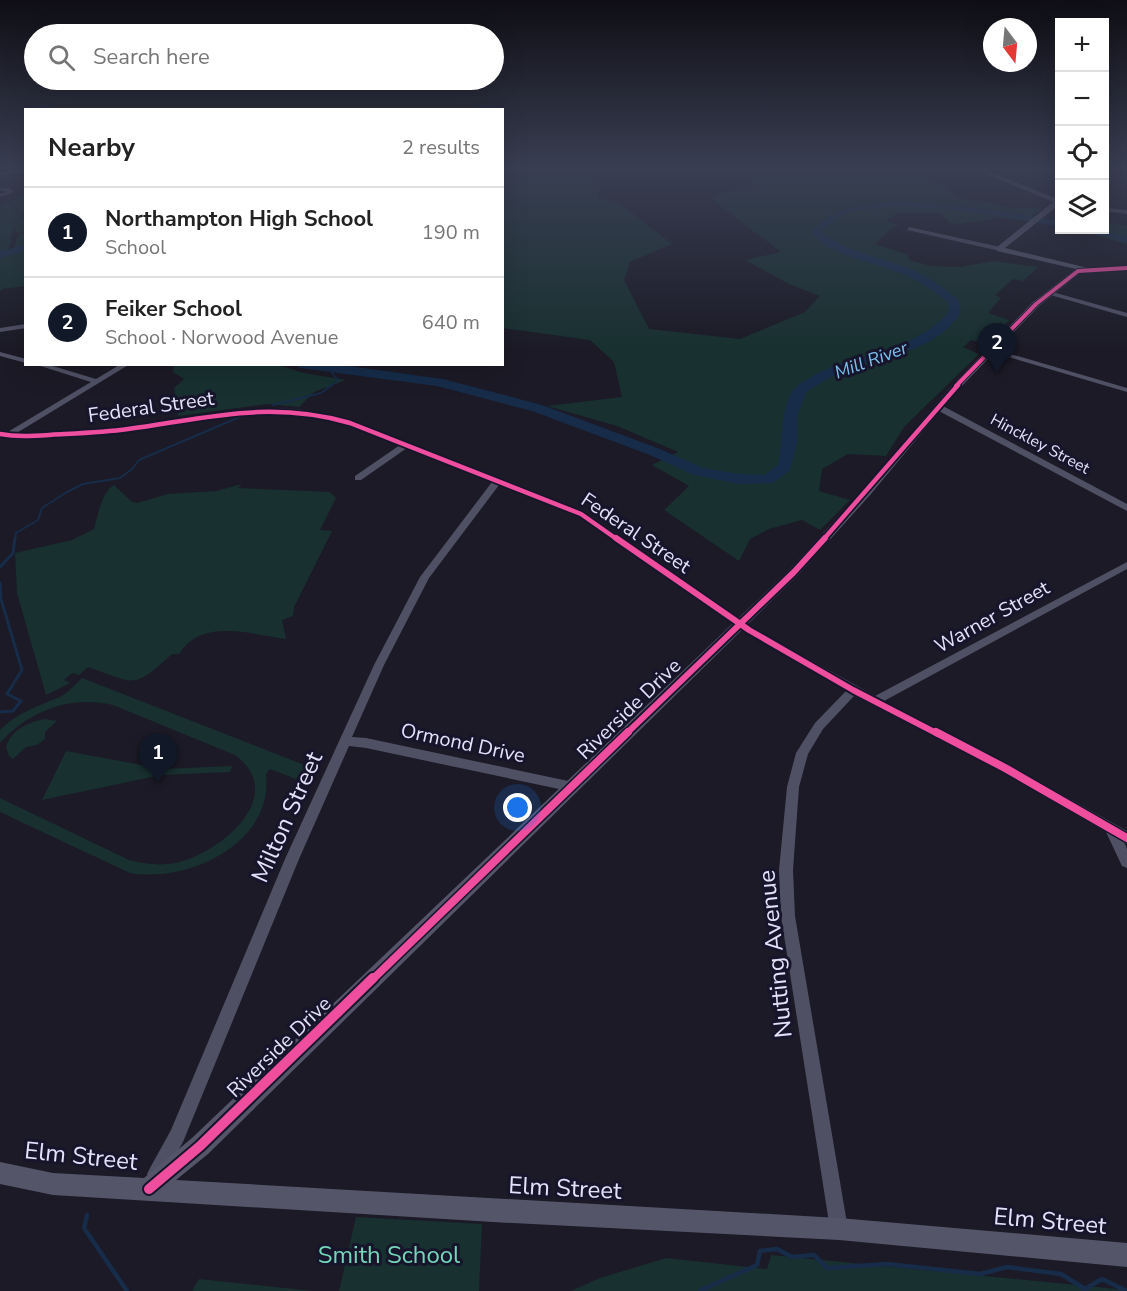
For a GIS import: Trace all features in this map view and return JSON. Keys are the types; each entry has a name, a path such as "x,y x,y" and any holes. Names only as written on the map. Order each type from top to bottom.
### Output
{"street":[{"path":"910,229 1085,269 1127,268"},
{"path":"1000,249 1026,229"},
{"name":"Riverside Drive","path":"149,1190 200,1146 741,624 836,526 990,350 1049,293 1078,271 1085,269"},
{"path":"1049,293 1127,315"},
{"path":"0,330 24,326"},
{"path":"990,350 1127,390"},
{"path":"0,354 24,360"},
{"path":"44,366 97,382"},
{"path":"2,436 124,366"},
{"name":"Hinckley Street","path":"938,407 1127,508"},
{"name":"Federal Street","path":"2,436 104,432 231,412 276,410 336,418 558,503 588,518 741,624 853,690 1005,768 1127,838"},
{"path":"358,478 406,445"},
{"name":"Milton Street","path":"149,1190 177,1136 288,868 379,665 418,588 498,480"},
{"name":"Warner Street","path":"875,702 1127,565"},
{"name":"Nutting Avenue","path":"839,1229 788,916 786,870 793,787 802,753 819,726 853,690"},
{"name":"Ormond Drive","path":"345,741 366,743 573,787"},
{"path":"1110,828 1127,862"},
{"name":"Elm Street","path":"0,1173 53,1184 493,1211 839,1229 1127,1255"}],"green space":[{"path":"0,229 15,229 9,239 12,239 7,253 13,251 19,234 24,233 24,286 2,289 0,292"},
{"path":"16,229 24,229 24,232 15,233"},
{"path":"504,229 653,229 672,244 630,262 624,280 649,329 740,339 805,312 820,296 789,284 745,260 781,252 751,229 891,229 875,244 908,255 909,260 931,266 961,267 993,261 1038,267 1023,281 1013,279 995,295 1001,298 988,313 1009,320 988,344 971,340 963,347 979,354 904,427 886,456 848,454 822,469 819,491 850,500 820,530 802,520 769,529 750,539 739,561 664,510 689,486 652,465 678,452 617,426 547,406 622,397 614,362 590,340 504,328"},
{"path":"1109,229 1127,229 1127,244 1092,234 1109,234"},
{"path":"174,366 281,366 304,373 346,380 314,392 299,407 267,404 178,416 174,388 184,379 173,372"},
{"path":"242,484 238,488 330,492 336,498 320,530 332,531 294,607 293,616 282,620 286,639 242,632 213,632 189,643 179,654 172,654 141,678 126,680 88,667 79,675 72,673 64,680 70,683 46,695 17,593 15,553 72,540 94,529 103,499 114,485 132,502 137,503 168,494 216,491"},
{"path":"82,678 307,766 296,779 270,769 266,774 265,798 256,820 242,838 223,853 201,864 177,871 153,874 130,873 0,812 0,798 129,860 163,864 175,863 192,857 228,836 242,821 252,805 255,788 250,771 235,755 113,705 97,702 81,702 51,708 24,722 0,743 0,730 7,724 28,710 63,695"},
{"path":"45,719 57,721 45,732 45,739 37,745 26,747 13,759 9,756 6,747 16,731 32,722"},
{"path":"66,751 163,769 232,766 230,772 161,775 42,800"},
{"name":"Smith School","path":"356,1217 482,1224 479,1291 339,1291"},
{"path":"771,1255 1127,1291 571,1291 600,1278 666,1258 767,1269"},
{"path":"199,1279 313,1291 192,1291"}],"waterway":[{"name":"Mill River","path":"315,366 438,382 537,408 655,452 699,472 739,479 767,480 785,467 790,443 790,417 800,390 843,366 919,343 932,336 955,313 954,301 925,280 839,248 816,233 820,229"},
{"name":"Mill River","path":"1104,234 1127,239"},
{"name":"Mill River","path":"0,255 24,248"},
{"path":"328,368 338,380 330,386"},
{"path":"273,405 321,393 332,385"},
{"path":"15,540 16,533 38,520 42,508 67,492 83,484 120,478 139,460 242,416"},
{"path":"0,567 13,553 15,538"},
{"path":"0,583 1,599 22,670 7,694 21,701 13,711 0,712"},
{"path":"87,1215 84,1228 127,1291"},
{"path":"699,1291 757,1265 760,1251 777,1249 792,1257 814,1255 827,1268 887,1264 980,1274 1007,1267 1061,1274 1085,1289 1102,1279 1127,1291"}],"cycle path":[{"path":"149,1189 200,1146 794,572 866,493 952,391 1036,304 1078,271 1127,268"},
{"path":"0,434 24,436 110,431 217,415 270,411 297,412 350,423 581,514 749,630 853,690 1005,768 1127,838"}],"place":[{"name":"Feiker School","path":"997,373"},
{"name":"Northampton High School","path":"158,783"}]}
